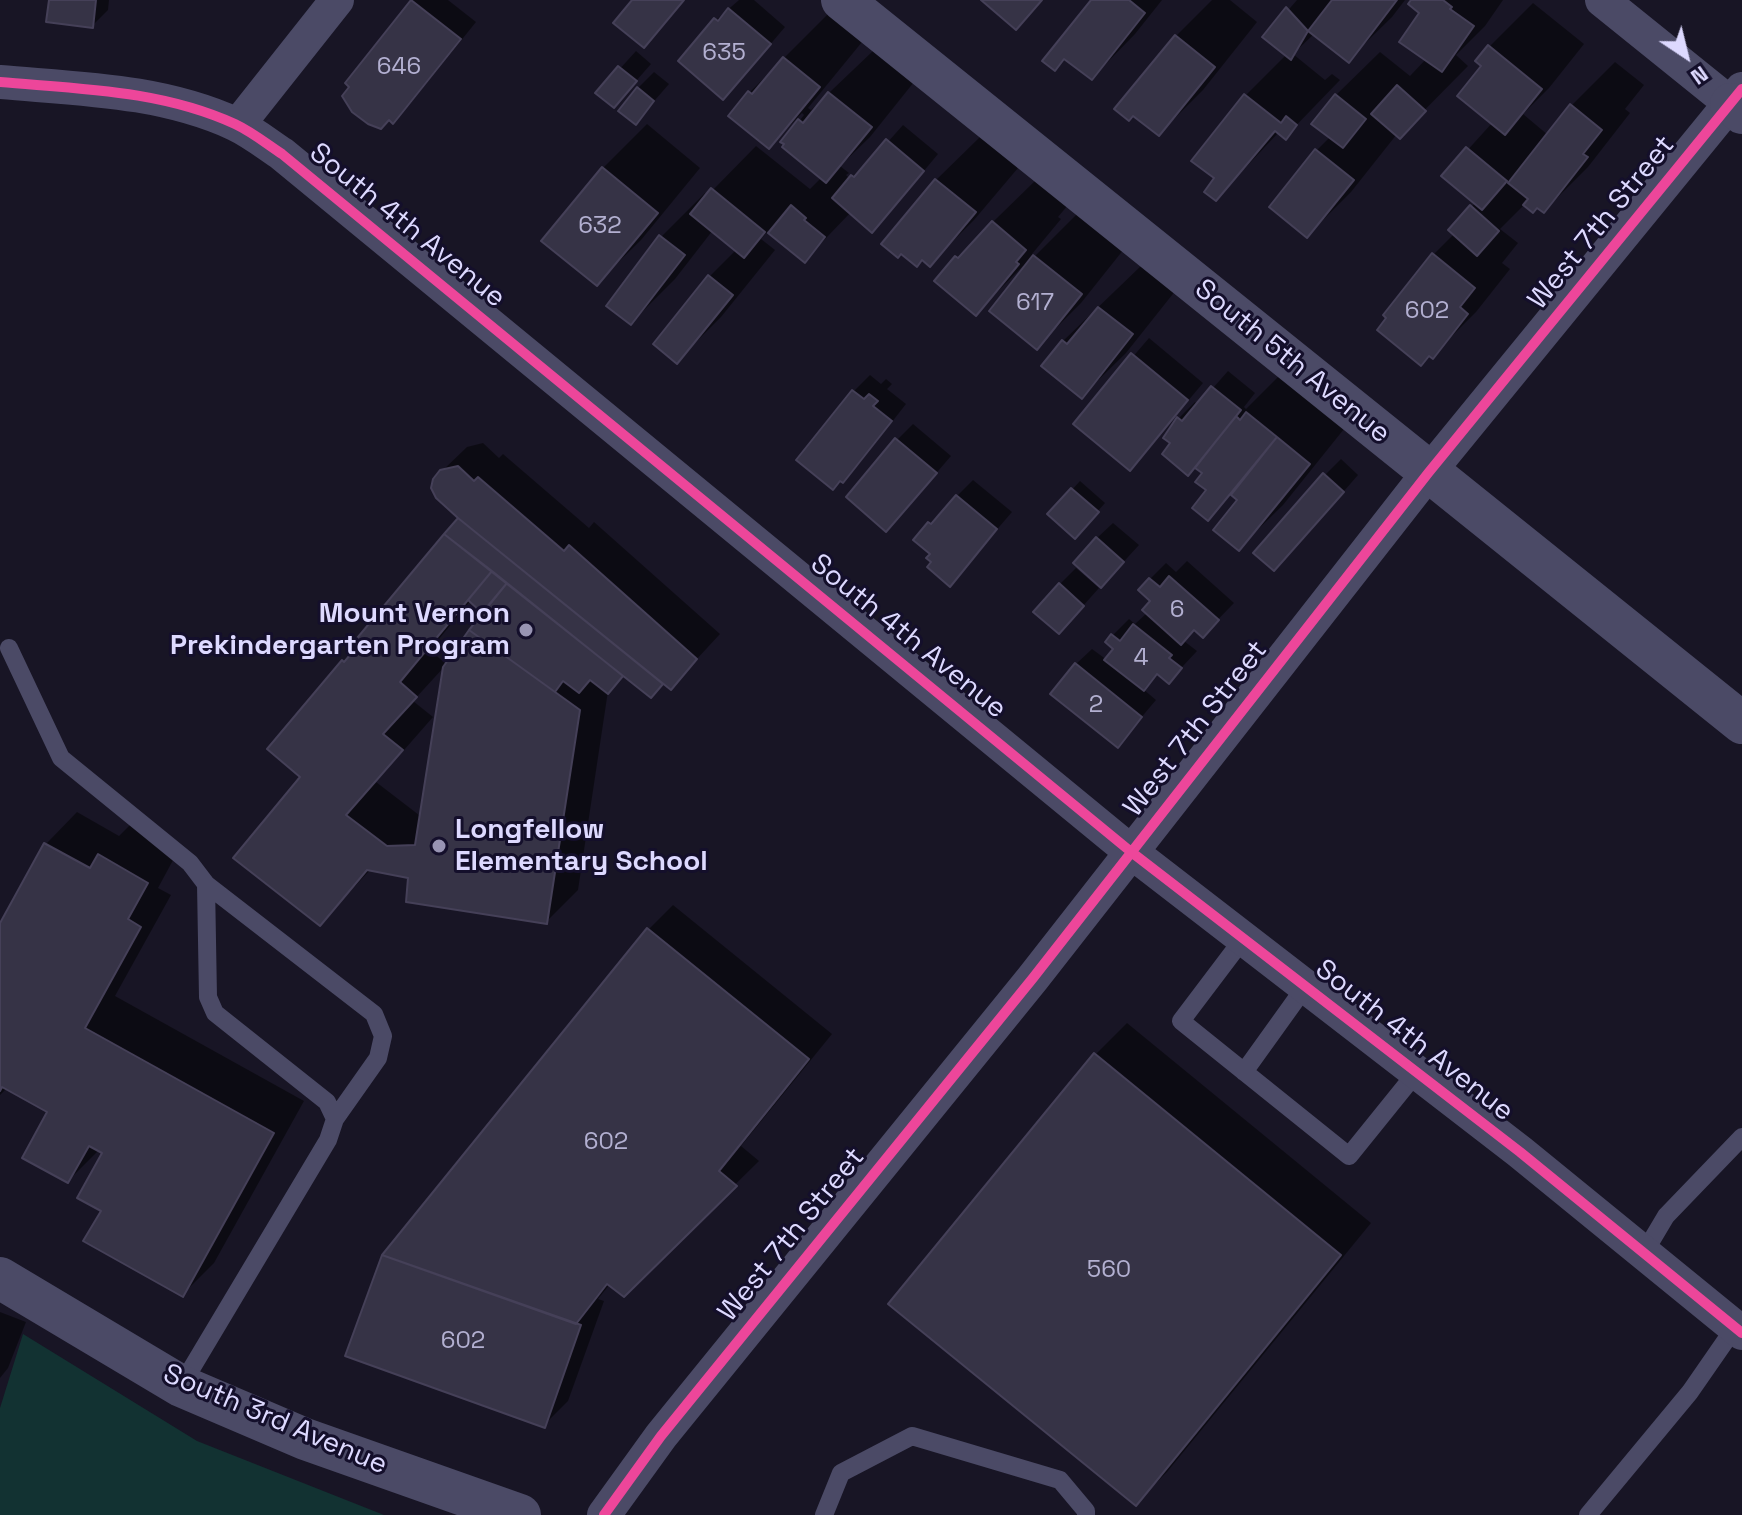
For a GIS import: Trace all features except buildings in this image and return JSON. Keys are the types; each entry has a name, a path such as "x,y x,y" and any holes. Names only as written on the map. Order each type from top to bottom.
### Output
{"street":[{"path":"238,125 337,0"},
{"name":"South 5th Avenue","path":"842,0 1742,723"},
{"path":"1602,0 1738,102"},
{"name":"South 4th Avenue","path":"0,82 138,95 178,102 238,125 282,154 1130,851 1520,1152 1738,1330"},
{"name":"West 7th Street","path":"604,1515 661,1436 1033,978 1429,472 1738,102"},
{"name":"South 3rd Avenue","path":"0,1278 181,1386 305,1439 520,1515"}],"lane":[{"path":"9,648 61,758 190,863 206,884 374,1014 383,1036 378,1058 335,1119 328,1140 181,1386"},
{"path":"206,884 208,997 215,1013 327,1102 335,1119"},
{"path":"1243,939 1181,1021 1349,1156 1416,1073"},
{"path":"1244,1072 1305,987"},
{"path":"1644,1253 1666,1216 1742,1137"},
{"path":"1588,1515 1738,1330"},
{"path":"824,1515 841,1473 912,1436 1060,1480 1086,1515"}],"green space":[{"path":"23,1334 197,1441 384,1515 0,1515 0,1408"}],"cycle path":[{"path":"0,82 90,89 178,104 235,124 282,154 1130,851 1520,1152 1742,1333"},
{"path":"604,1515 661,1436 1033,978 1429,472 1742,89"}],"place":[{"name":"Mount Vernon Prekindergarten Program","path":"526,630"},
{"name":"Longfellow Elementary School","path":"439,846"}]}
